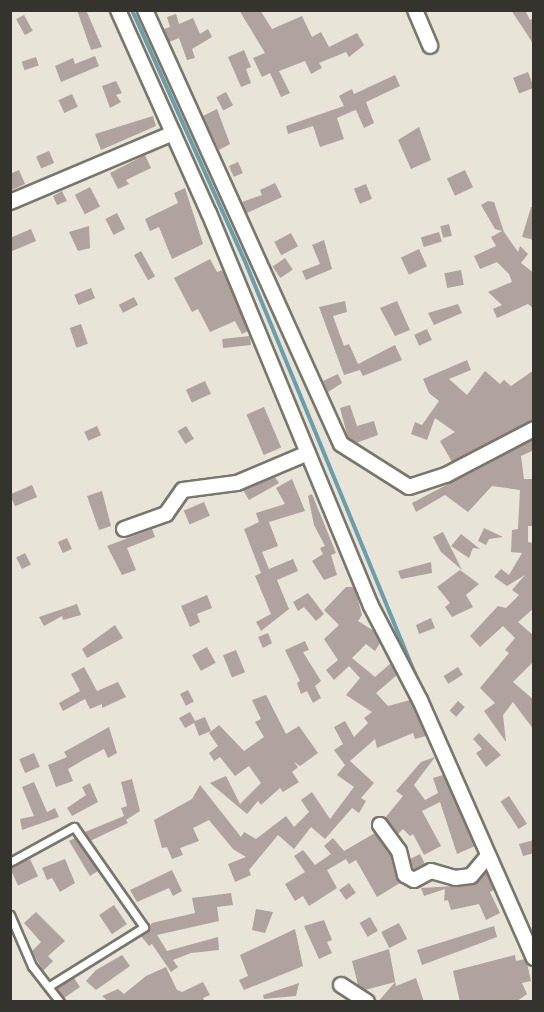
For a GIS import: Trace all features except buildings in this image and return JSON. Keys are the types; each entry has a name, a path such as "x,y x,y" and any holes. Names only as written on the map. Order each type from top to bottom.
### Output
{"street":[{"path":"118,10 173,133 371,606 420,700 534,958"},
{"path":"145,10 341,444 396,482 409,487 446,475 534,429"},
{"path":"415,10 430,46"},
{"path":"10,202 173,133"},
{"path":"124,529 166,514 183,490 237,483 308,453"},
{"path":"381,825 399,851 405,875 414,880 431,871 456,878 471,876 488,856"},
{"path":"341,984 367,1002"}],"lane":[{"path":"10,862 74,827 144,927 51,985"},
{"path":"10,915 32,966 51,985 60,1002"}],"waterway":[{"path":"132,10 244,259 422,690"}]}
